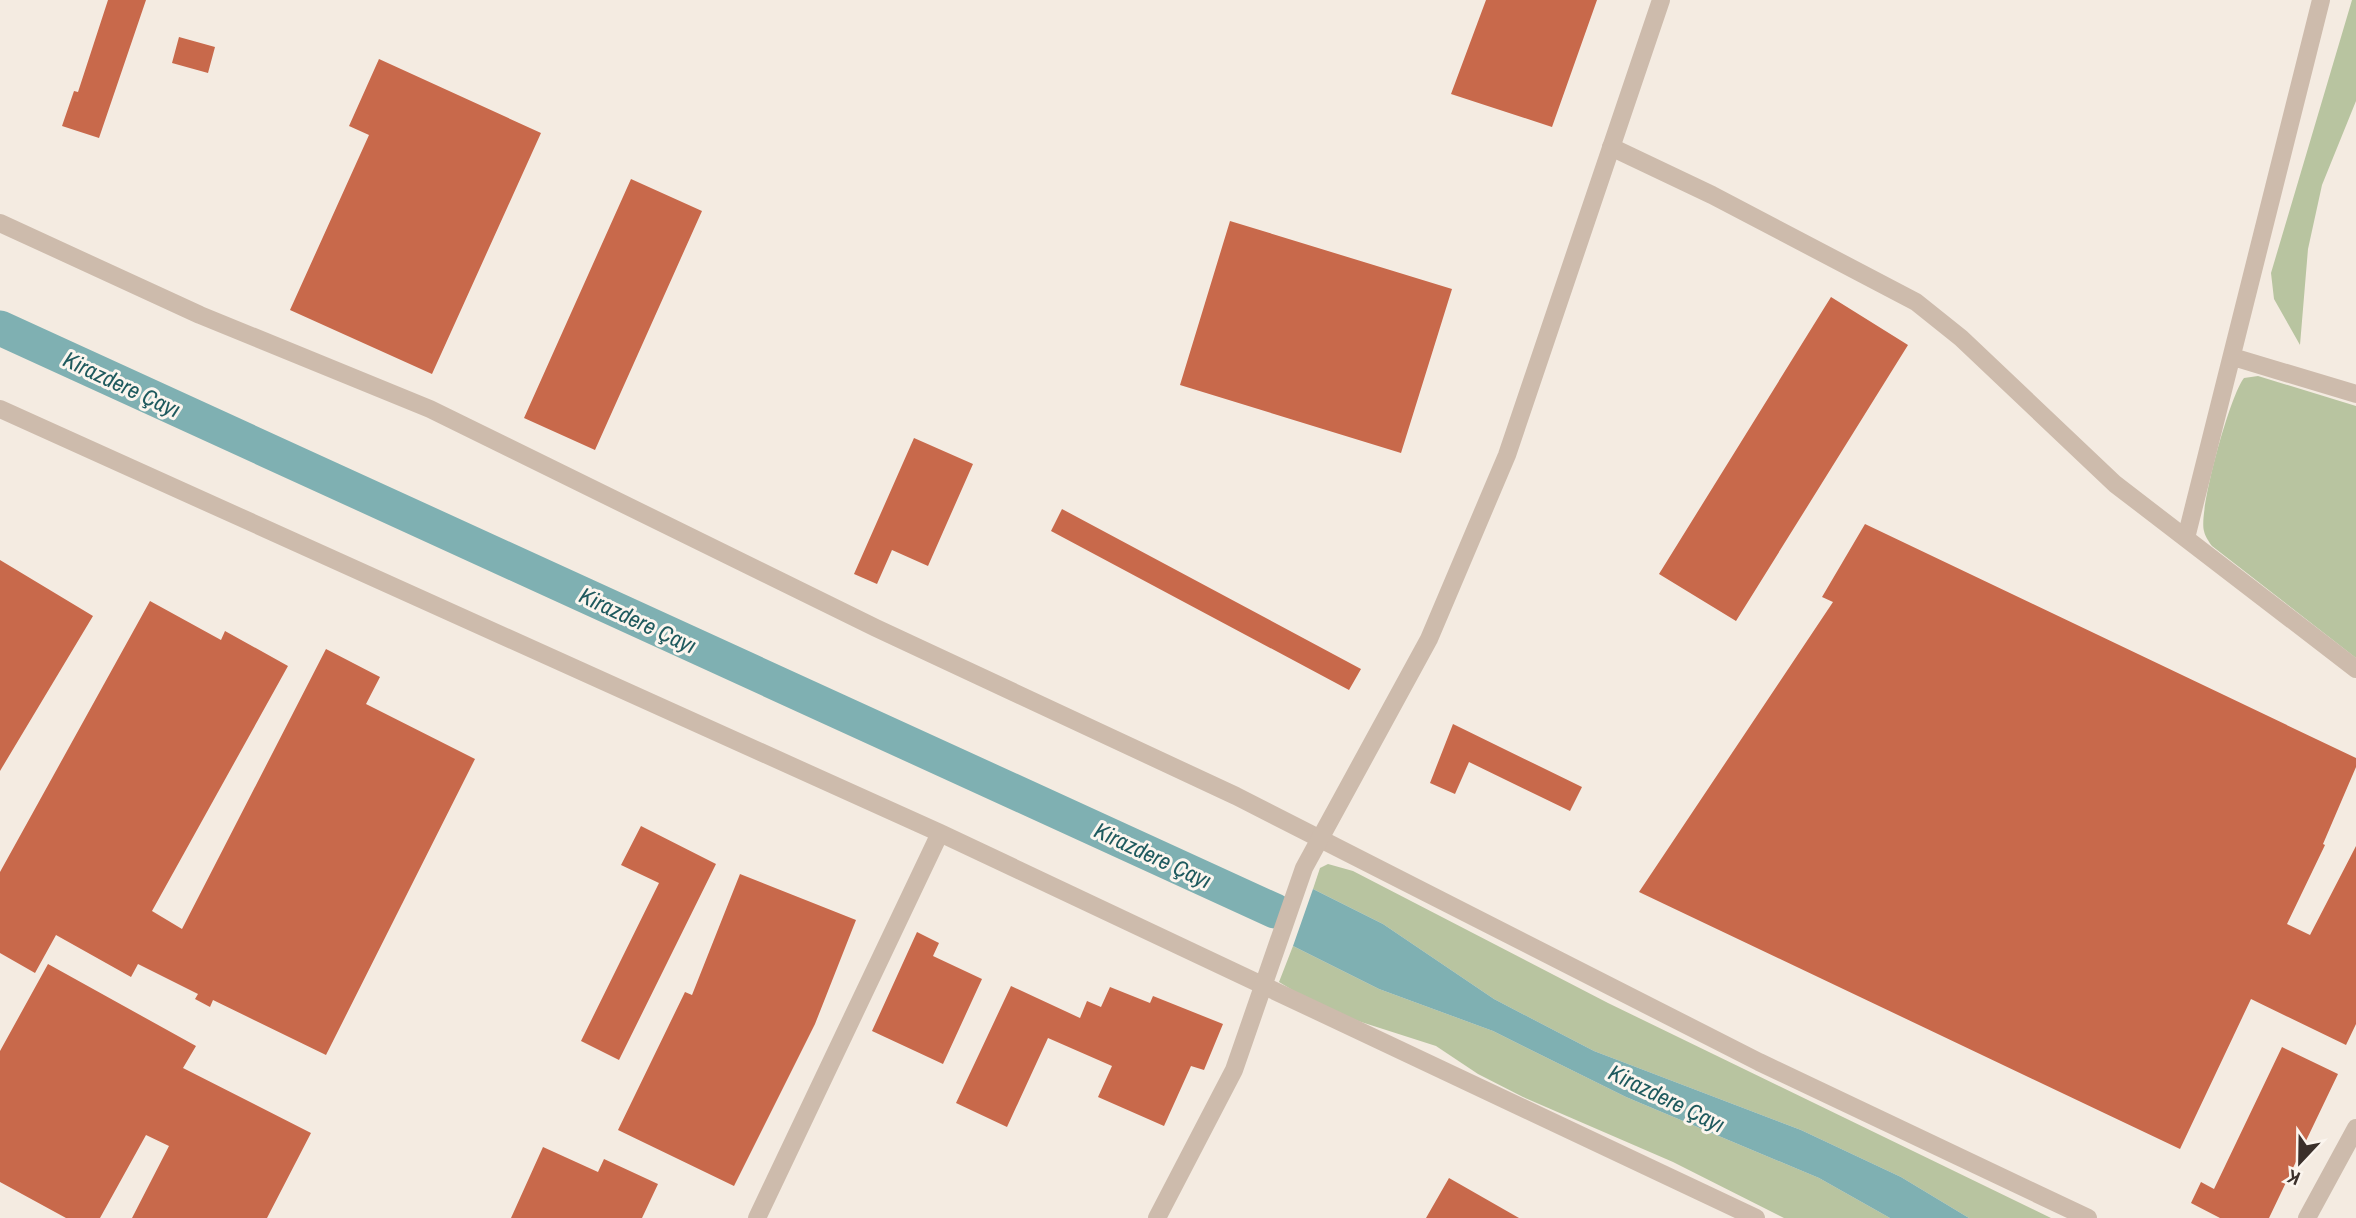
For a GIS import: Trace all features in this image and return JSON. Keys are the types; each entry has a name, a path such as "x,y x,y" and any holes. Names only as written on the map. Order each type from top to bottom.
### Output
{"street":[{"path":"1157,1218 1234,1070 1304,868 1429,639 1482,517 1507,454 1661,0"},
{"path":"2186,538 2320,0"},
{"path":"1611,147 1724,201 1916,302 1961,338 2115,484 2356,669"},
{"path":"0,223 200,315 430,409 876,628 1236,796 1759,1062 2088,1218"},
{"path":"2233,357 2356,394"},
{"path":"0,409 940,833 1756,1218"},
{"path":"757,1218 940,833"},
{"path":"2307,1218 2356,1128"}],"green space":[{"path":"2352,0 2356,0 2356,101 2322,185 2308,249 2300,345 2274,299 2271,273"},
{"path":"2258,376 2356,406 2356,658 2212,546 2207,539 2203,519 2216,453 2231,406 2244,378"},
{"path":"1328,864 1353,871 1608,1003 2051,1218 1969,1218 1901,1177 1801,1130 1594,1051 1494,999 1383,924 1313,889 1320,868"},
{"path":"1293,946 1379,989 1493,1031 1626,1097 1819,1178 1890,1218 1784,1218 1673,1162 1523,1097 1478,1074 1436,1046 1358,1021 1304,997 1279,982"}],"water":[{"path":"1313,889 1383,924 1494,999 1594,1051 1801,1130 1901,1177 1969,1218 1890,1218 1819,1178 1626,1097 1493,1031 1379,989 1293,946"}],"building":[{"path":"108,0 146,0 99,138 62,126 74,91 78,92"},
{"path":"1486,0 1597,0 1552,127 1451,94"},
{"path":"179,37 215,47 208,73 172,63"},
{"path":"379,59 541,133 432,374 290,310 369,135 349,126"},
{"path":"631,179 702,211 595,450 524,418"},
{"path":"1230,221 1452,289 1401,453 1180,385"},
{"path":"1831,297 1908,345 1736,621 1659,574"},
{"path":"914,438 973,464 928,566 892,550 877,584 854,574"},
{"path":"1062,509 1361,669 1349,690 1051,531"},
{"path":"1865,524 2356,758 2356,767 2323,844 2325,845 2287,924 2310,935 2356,846 2356,1024 2346,1045 2251,999 2180,1149 1639,892 1833,602 1822,597"},
{"path":"0,560 93,616 0,771"},
{"path":"150,601 221,640 225,631 288,666 152,911 182,929 326,649 380,677 366,704 475,759 326,1055 213,1000 210,1007 195,999 198,994 138,964 131,977 56,935 35,973 0,953 0,872"},
{"path":"1453,724 1582,787 1570,811 1469,762 1455,794 1430,783"},
{"path":"641,826 716,864 619,1060 581,1041 659,883 621,865"},
{"path":"740,874 856,920 815,1024 734,1186 618,1130 685,992 692,995"},
{"path":"917,932 939,943 933,956 982,979 943,1064 872,1031"},
{"path":"48,964 196,1046 183,1068 311,1133 267,1218 132,1218 169,1146 146,1135 100,1218 66,1218 0,1182 0,1051"},
{"path":"1011,986 1080,1018 1087,1001 1101,1007 1110,987 1150,1003 1153,996 1223,1024 1204,1070 1191,1066 1164,1126 1098,1097 1112,1066 1048,1038 1007,1127 956,1103"},
{"path":"2282,1047 2338,1074 2269,1218 2220,1218 2191,1203 2201,1182 2214,1189"},
{"path":"543,1147 598,1172 604,1159 658,1184 642,1218 511,1218"},
{"path":"1449,1178 1519,1218 1426,1218"}],"waterway":[{"name":"Kirazdere Çayı","path":"0,328 1275,911"}]}
